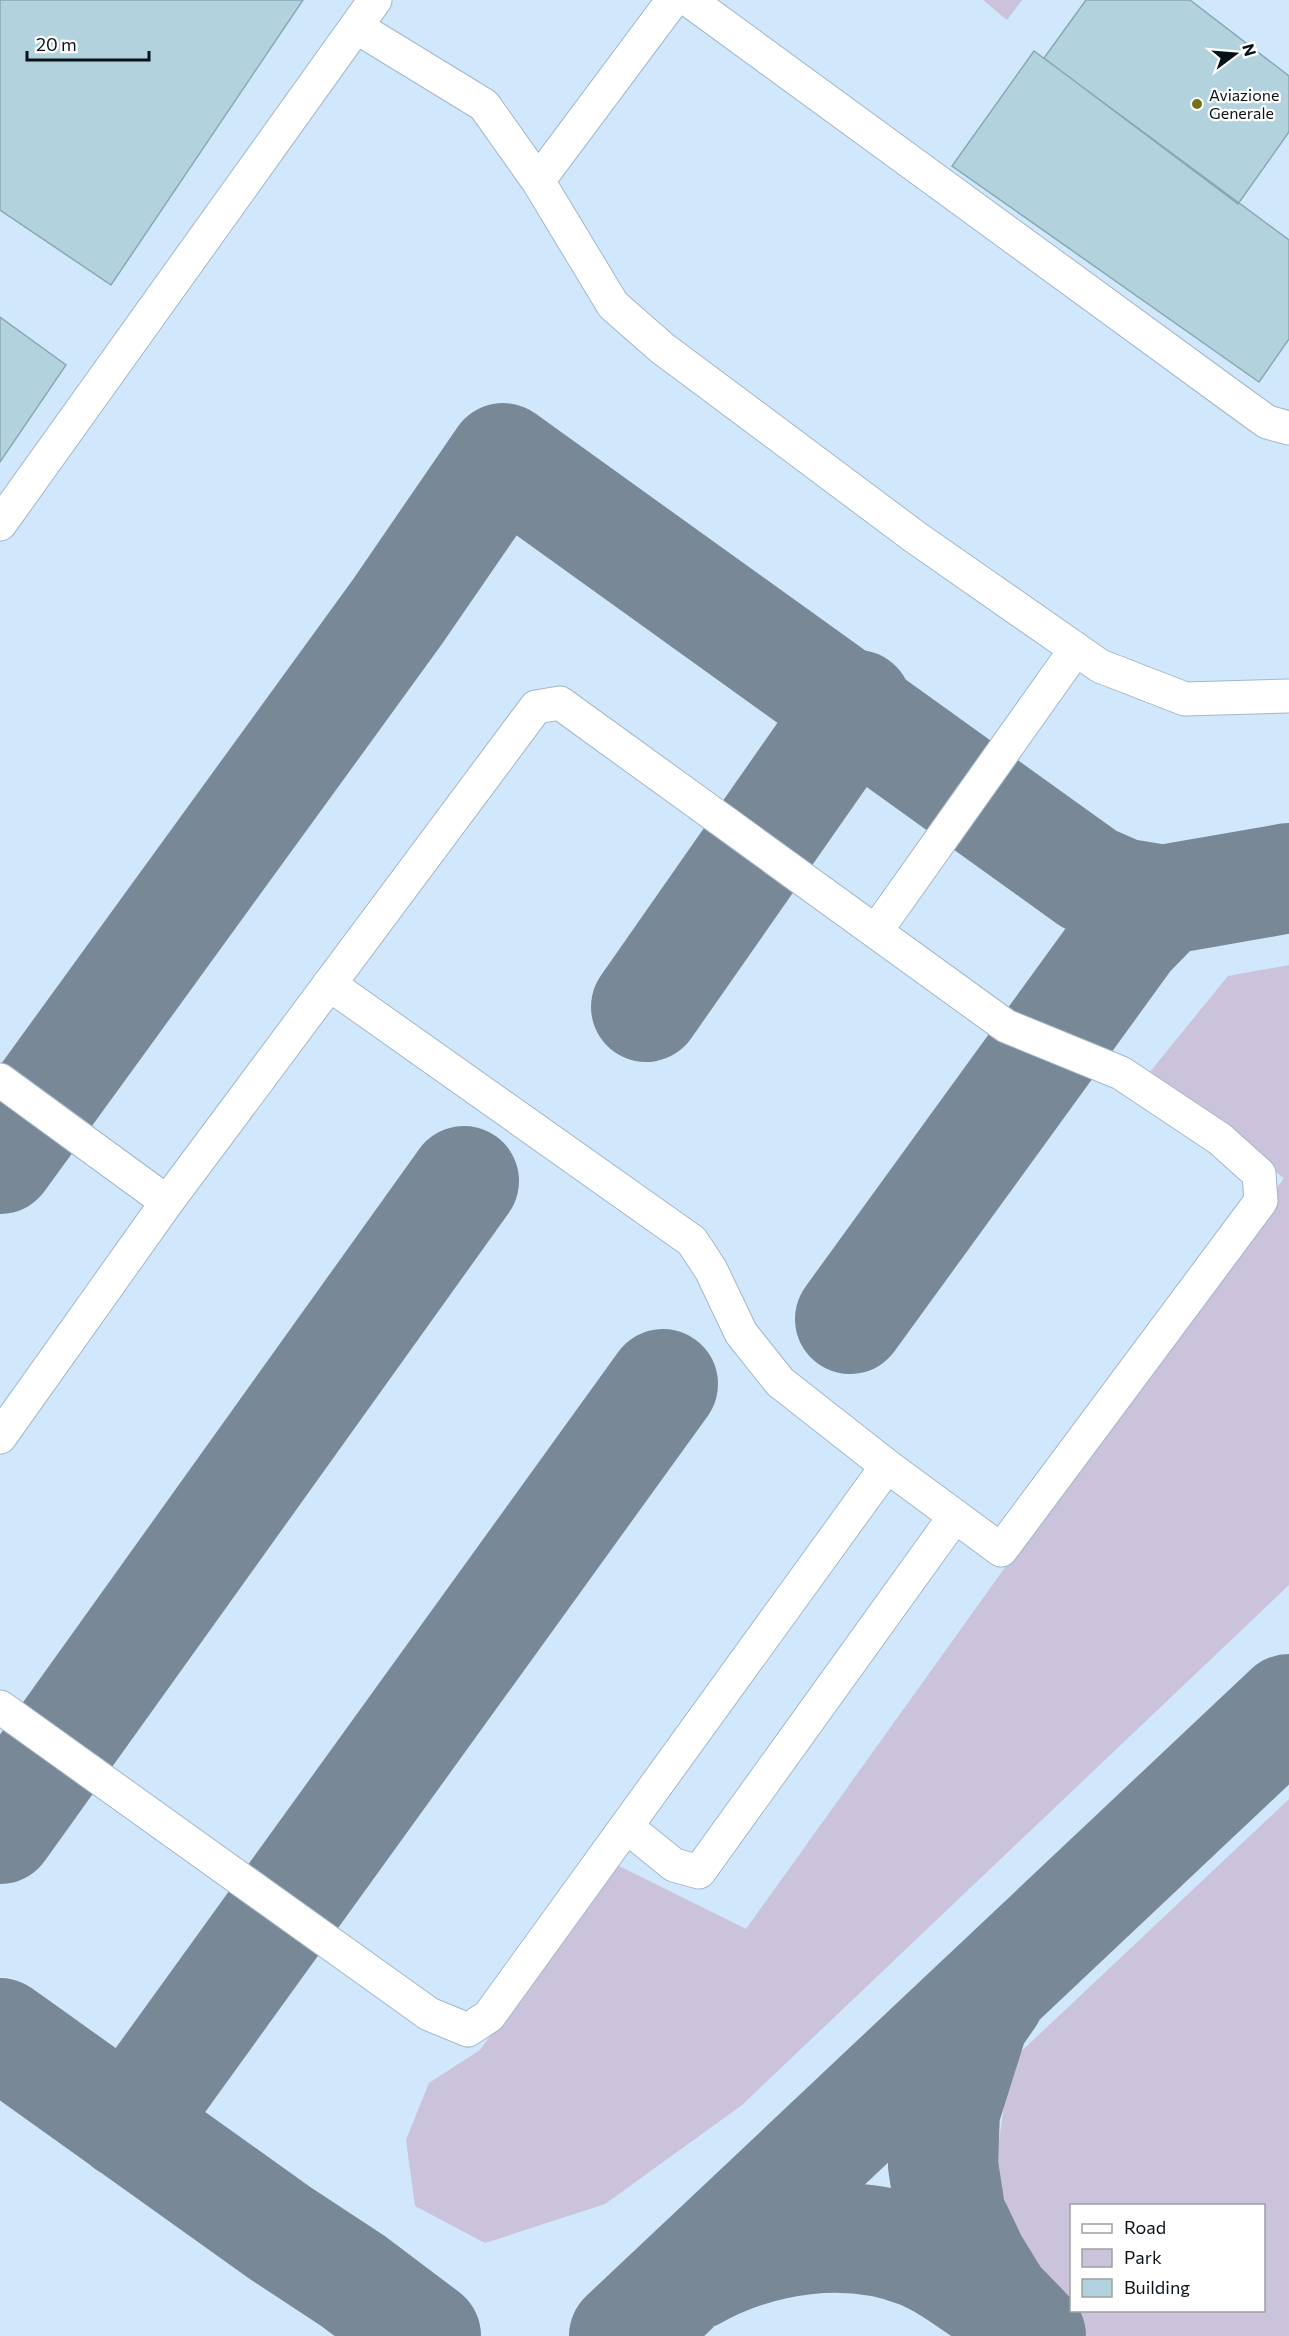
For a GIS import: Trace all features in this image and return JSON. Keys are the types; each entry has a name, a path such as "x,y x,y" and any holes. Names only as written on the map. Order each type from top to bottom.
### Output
{"lane":[{"path":"0,524 358,28 375,0"},
{"path":"538,181 673,0"},
{"path":"689,0 1267,422 1289,428"},
{"path":"358,28 484,105 538,181 613,305 662,348 915,537 1100,666 1185,699 1289,696"},
{"path":"876,931 1076,649"},
{"path":"0,1437 167,1202 329,984 536,706 560,703 1006,1026 1121,1073 1220,1139 1259,1174 1262,1201 1001,1550 887,1466 780,1382 741,1333 711,1270 692,1241 329,984"},
{"path":"0,1080 167,1202"},
{"path":"0,1707 429,2014 468,2030 489,2016 887,1466"},
{"path":"627,1827 674,1866 699,1872 955,1516"}],"green space":[{"path":"983,0 1022,0 1007,20"},
{"path":"1289,965 1289,1585 742,2105 605,2204 485,2243 415,2206 406,2140 429,2083 480,2050 615,1864 746,1929 1284,1178 1145,1078 1228,976"},
{"path":"1289,1799 1289,2336 1087,2336 1033,2284 995,2171 1010,2062"}],"building":[{"path":"0,0 303,0 111,285 0,210"},
{"name":"Aviazione Generale","path":"1086,0 1190,0 1289,76 1289,132 1238,204 1044,58"},
{"path":"1034,51 1289,240 1289,339 1259,382 952,166"},
{"path":"0,317 66,365 0,462"}],"taxiway":[{"path":"0,1159 398,611 503,458 1089,879 1121,893 1163,900 1289,878"},
{"path":"646,1007 857,705"},
{"path":"850,1319 1128,936 1163,900"},
{"path":"0,1829 464,1181"},
{"path":"128,2125 663,1384"},
{"path":"624,2336 1289,1709"},
{"path":"990,1996 974,2019 945,2111 943,2165 951,2216 973,2262 997,2301 1031,2336"},
{"path":"0,2033 280,2233 353,2281 426,2336"},
{"path":"694,2275 720,2262 776,2244 834,2238 863,2239 891,2244 919,2253 959,2275 997,2301"}],"place":[{"name":"Aviazione Generale","path":"1197,104"}]}
